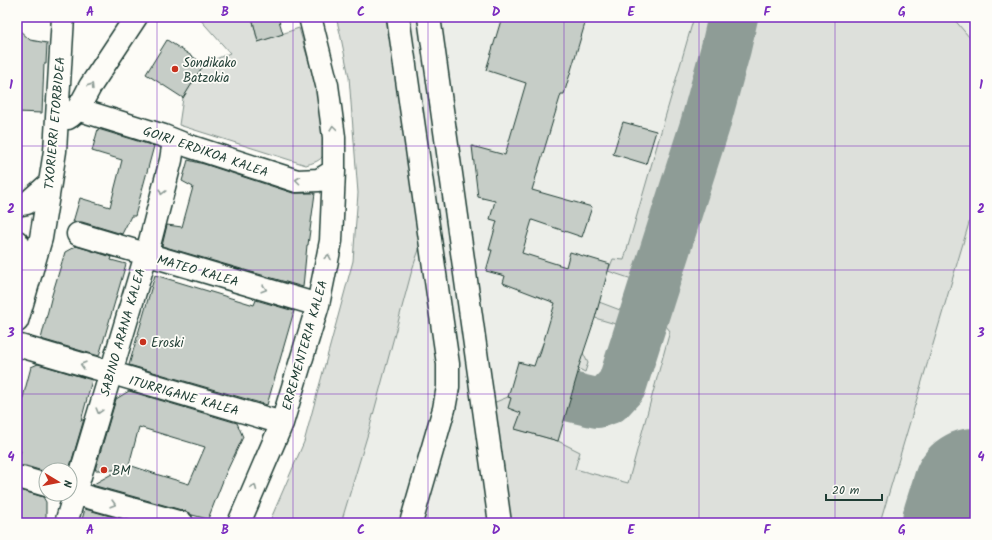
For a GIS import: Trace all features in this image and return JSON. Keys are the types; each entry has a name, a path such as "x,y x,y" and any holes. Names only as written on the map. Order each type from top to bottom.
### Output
{"street":[{"name":"TXORIERRI ETORBIDEA","path":"17,321 41,238 55,151 63,17"},
{"path":"56,124 73,116 136,17"},
{"name":"ERREMENTERIA KALEA","path":"239,523 282,423 318,305 331,240 334,137 327,85 310,17"},
{"path":"398,17 446,356 448,387 444,409 411,523"},
{"path":"429,17 500,523"},
{"name":"GOIRI ERDIKOA KALEA","path":"77,109 164,136 178,149 297,181 319,180 334,171"},
{"name":"SABINO ARANA KALEA","path":"78,473 178,149"},
{"path":"17,205 26,203 50,183"},
{"name":"MATEO KALEA","path":"78,234 318,305"},
{"path":"17,242 20,246 28,284"},
{"name":"ITURRIGANE KALEA","path":"17,345 282,423"},
{"path":"22,478 38,483"},
{"path":"78,494 182,523"},
{"name":"SABINO ARANA KALEA","path":"66,523 70,502"}],"shaded area":[{"path":"198,17 252,17 258,42 299,28 318,95 322,115 325,134 325,148 320,159 306,165 179,125 183,98 204,64 230,53"},
{"path":"336,17 975,17 975,523 269,523 304,442 353,261 358,193 349,77"},
{"path":"336,17 389,17 422,241 412,270 369,430 341,523 269,523 304,442 353,261 358,193 349,77"},
{"path":"694,17 723,17 695,122 644,283 608,271 613,259 624,260"},
{"path":"743,17 949,17 953,18 975,44 975,203 880,523 510,523 493,403 508,397 511,398 521,413 516,429 558,441 580,452 575,469 628,483 670,331 657,315 716,121"},
{"path":"599,302 628,313 632,317 629,328 595,318"},
{"path":"544,341 583,353 588,363 585,372 537,357"}],"building":[{"path":"252,17 278,17 283,34 258,42"},
{"path":"502,17 587,17 564,94 561,94 532,190 592,207 582,237 532,220 522,253 566,267 570,252 610,264 558,441 515,429 521,413 508,408 511,398 508,397 518,362 534,366 537,357 539,357 555,303 503,283 505,276 486,271 492,250 489,250 497,221 490,219 495,201 478,197 472,146 505,155 526,83 486,70"},
{"path":"17,28 30,40 47,43 46,64 44,64 42,113 17,112"},
{"name":"Sondikako Batzokia","path":"167,40 204,64 183,98 146,74"},
{"path":"623,122 656,131 646,164 613,154"},
{"path":"98,129 154,146 135,216 131,216 122,234 82,222 73,222 80,198 110,207 122,160 92,151"},
{"path":"188,160 293,193 315,193 307,245 303,287 162,246 167,225 182,227 193,187 182,181"},
{"path":"76,246 112,257 111,260 126,264 99,356 41,339 65,252"},
{"path":"155,275 254,305 256,300 294,311 267,405 129,365"},
{"path":"38,364 92,380 81,421 84,419 71,462 38,462 38,470 26,466 17,467 17,456 18,458 21,451 17,450 17,420 31,367"},
{"path":"129,391 237,423 243,437 226,473 208,519 192,516 185,511 92,485 119,470 95,470 116,399","holes":["139,427 205,447 189,484 129,465"]},
{"path":"17,489 38,495 38,502 46,502 46,523 17,523"},
{"path":"85,509 135,523 81,523"}],"taxiway":[{"path":"571,397 597,403 609,399 622,385 705,125 733,17"}],"runway":[{"path":"965,523 975,491"}],"place":[{"name":"Sondikako Batzokia","path":"175,69"},
{"name":"Eroski","path":"143,342"},
{"name":"BM","path":"104,470"}]}
